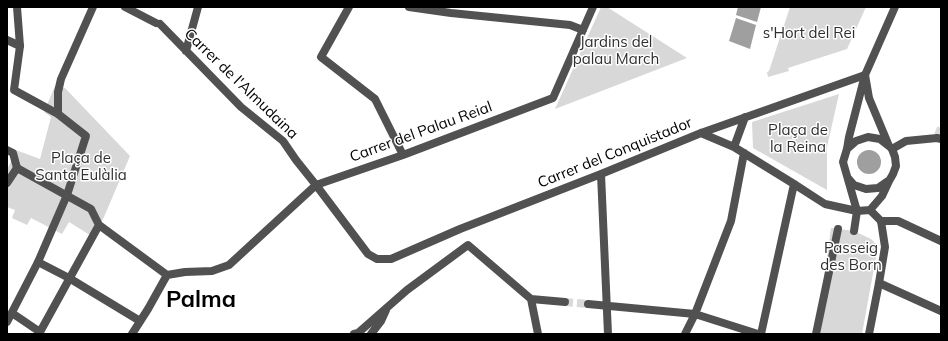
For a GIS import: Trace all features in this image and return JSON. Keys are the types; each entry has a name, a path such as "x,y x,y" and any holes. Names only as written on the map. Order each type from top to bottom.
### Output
{"street":[{"path":"7,322 38,262 67,195 86,136 58,114 14,90 20,46 17,7"},
{"path":"58,114 58,92 61,79 93,7"},
{"name":"Carrer de l'Almudaina","path":"125,7 158,23 241,107 283,140 296,160 368,254 377,260"},
{"path":"186,51 198,7"},
{"path":"349,7 321,56 375,99 403,155"},
{"path":"409,7 451,13 570,25 583,30"},
{"name":"Carrer del Palau Reial","path":"167,275 185,272 212,271 229,265 316,185 403,155 553,98 593,7"},
{"path":"854,231 857,211 843,162 865,75 895,7"},
{"path":"7,40 20,46"},
{"path":"701,133 734,147 825,204 857,211 870,210 882,196 896,166 895,157 869,98 865,75"},
{"name":"Carrer del Conquistador","path":"377,260 390,259 460,229 701,133 865,75"},
{"path":"734,147 745,117"},
{"path":"847,149 856,140 868,137 880,139 890,148"},
{"path":"890,148 906,140 939,138"},
{"path":"7,150 13,153 17,168 91,209 99,225 167,275 132,334"},
{"path":"685,334 695,314 731,221 744,153"},
{"path":"7,182 17,168"},
{"path":"601,174 608,334"},
{"path":"846,176 854,185 866,189 878,188 889,181"},
{"path":"588,304 695,314 760,334 794,184"},
{"path":"869,334 879,283 882,247 881,221 870,210"},
{"path":"881,221 898,221 941,242"},
{"path":"12,313 41,333 69,278 99,225"},
{"path":"816,334 838,228"},
{"path":"354,334 358,333 407,290 468,245 531,299 564,302"},
{"path":"38,262 69,278 140,321"},
{"path":"879,283 941,311"},
{"path":"531,299 538,334"},
{"path":"370,334 381,321 387,308"}],"green space":[{"name":"Jardins del palau March","path":"601,7 607,7 687,58 555,109"},
{"name":"s'Hort del Rei","path":"790,7 866,7 847,49 788,68 789,71 768,77 767,72 769,71"},
{"name":"Plaça de Santa Eulàlia","path":"55,86 65,88 130,156 104,217 97,229 90,235 69,222 62,234 31,218 27,225 12,218 15,210 7,207 7,170 12,159 13,149 40,159 51,117 44,112"},
{"name":"Plaça de la Reina","path":"839,94 827,147 827,190 753,148 752,122"},
{"name":"Passeig des Born","path":"831,228 854,231 871,239 878,246 862,334 816,334"}],"shaded area":[{"path":"738,7 761,7 757,22 736,15"},
{"path":"736,18 756,25 750,49 729,41"},
{"path":"869,150 878,153 881,162 878,171 869,174 860,171 857,162 860,153"}],"tunnel":[{"path":"938,135 941,128"},
{"path":"565,302 588,304"}],"district":[{"name":"Palma","path":"201,300"}]}
